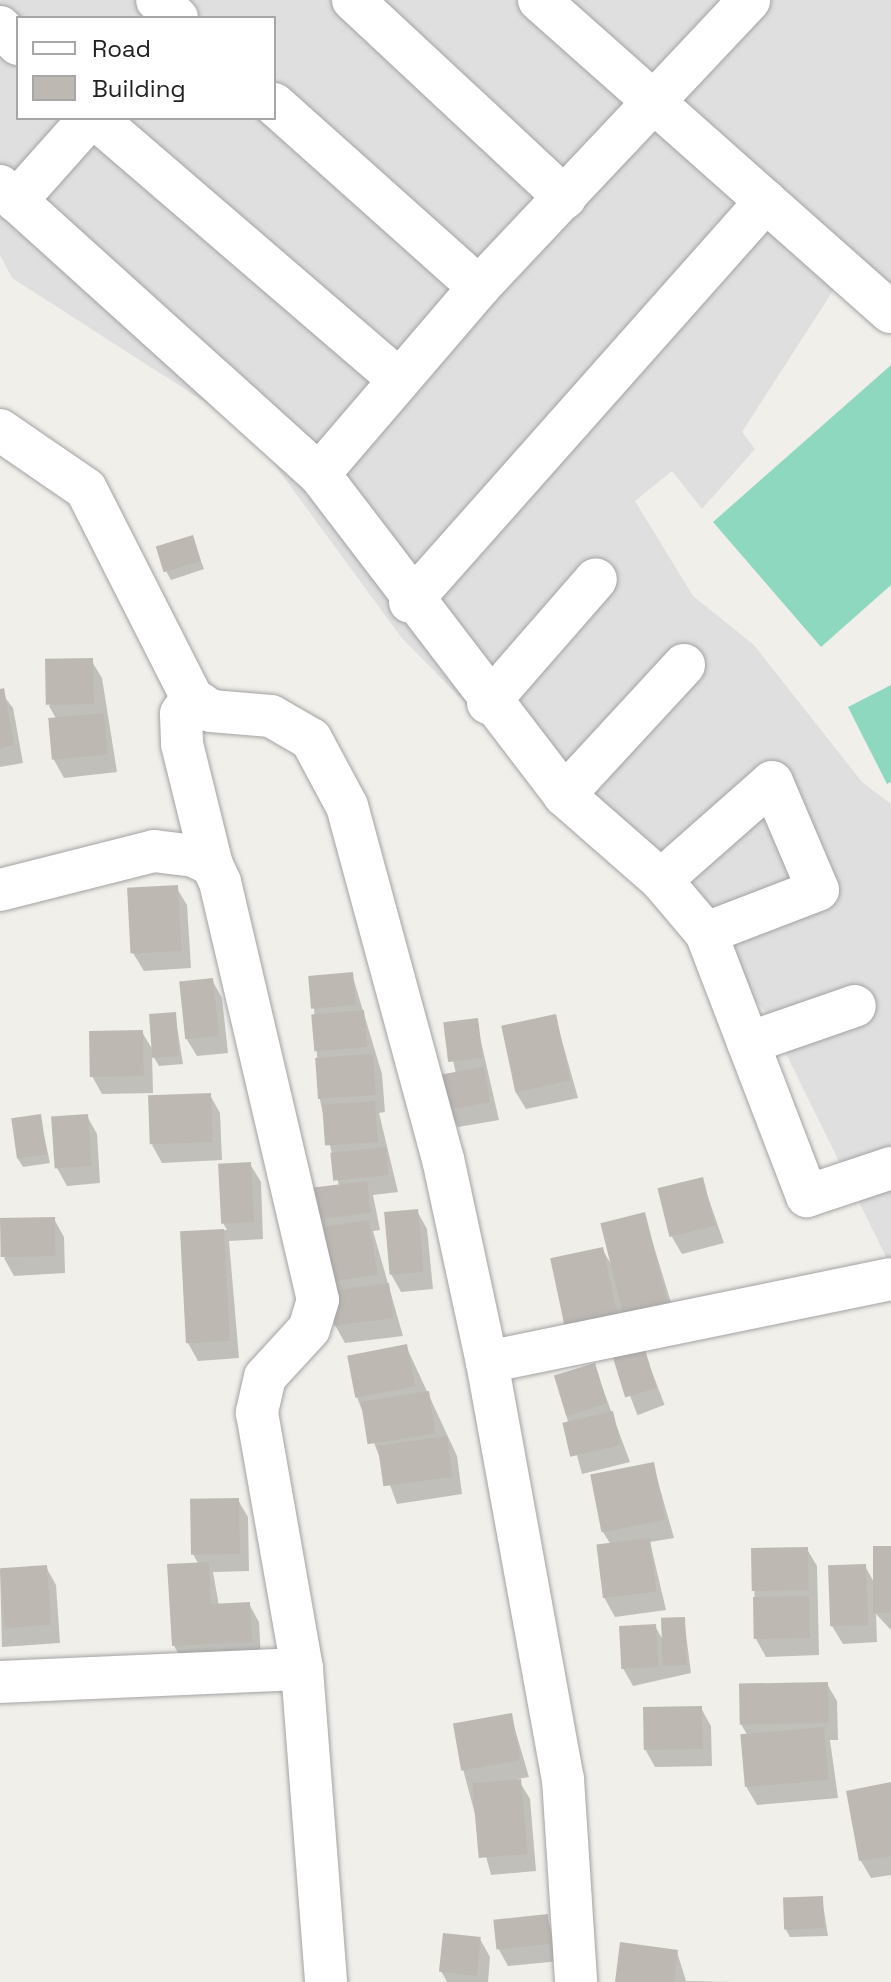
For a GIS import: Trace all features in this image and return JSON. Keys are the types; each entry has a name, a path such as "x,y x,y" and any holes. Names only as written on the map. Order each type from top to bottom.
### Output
{"street":[{"path":"157,0 175,16"},
{"path":"353,0 565,198"},
{"path":"539,0 891,312"},
{"path":"319,474 479,287 749,0"},
{"path":"0,27 16,42"},
{"path":"276,106 479,287"},
{"path":"90,120 8,194 319,474 410,602 564,795 661,880 706,933 807,1196 891,1168"},
{"path":"94,120 398,379"},
{"path":"410,602 766,201"},
{"path":"0,430 86,489 192,698 211,711 271,716 311,739 347,806 443,1159 487,1362 563,1779 576,1982"},
{"path":"488,703 596,579"},
{"path":"564,795 684,665"},
{"path":"192,698 181,714 182,744 212,865 248,988 318,1300 316,1318 257,1394 302,1669 326,1982"},
{"path":"661,880 772,782 818,890 706,933"},
{"path":"0,890 154,851 212,865"},
{"path":"748,1043 855,1006"},
{"path":"487,1362 891,1279"},
{"path":"0,1682 302,1669"}],"shaded area":[{"path":"0,0 891,0 891,304 847,269 742,432 755,449 702,509 672,471 635,501 693,596 754,645 862,782 891,804 891,1267 765,1011 401,637 250,431 12,278 0,255"}],"green space":[{"path":"891,365 891,585 821,647 713,522"},
{"path":"891,685 891,782 887,784 848,707"}],"building":[{"path":"193,535 201,561 164,572 156,546"},
{"path":"93,658 94,704 46,705 45,659"},
{"path":"4,688 14,745 0,748 0,689"},
{"path":"104,713 108,755 52,760 48,718"},
{"path":"178,885 181,951 131,954 127,888"},
{"path":"353,972 356,1005 311,1009 308,976"},
{"path":"213,978 219,1036 185,1039 179,982"},
{"path":"364,1010 367,1047 314,1051 311,1015"},
{"path":"176,1012 179,1056 152,1058 149,1014"},
{"path":"556,1014 570,1081 515,1092 501,1026"},
{"path":"478,1018 483,1058 448,1062 443,1022"},
{"path":"143,1030 144,1076 90,1077 89,1031"},
{"path":"373,1054 376,1095 318,1099 315,1058"},
{"path":"484,1067 490,1102 446,1110 440,1075"},
{"path":"211,1093 213,1142 150,1144 148,1095"},
{"path":"375,1101 378,1142 325,1146 322,1105"},
{"path":"41,1114 47,1155 17,1159 11,1118"},
{"path":"88,1114 92,1166 55,1168 51,1117"},
{"path":"386,1147 389,1175 333,1181 330,1153"},
{"path":"251,1162 254,1222 221,1224 218,1164"},
{"path":"703,1177 715,1226 669,1237 657,1188"},
{"path":"367,1181 371,1213 313,1220 309,1188"},
{"path":"418,1209 423,1272 390,1275 384,1212"},
{"path":"645,1212 667,1301 623,1312 600,1223"},
{"path":"55,1217 56,1256 1,1257 0,1218"},
{"path":"369,1220 378,1274 320,1283 312,1229"},
{"path":"224,1229 230,1341 186,1343 180,1231"},
{"path":"603,1247 618,1317 565,1329 550,1258"},
{"path":"389,1283 394,1318 334,1326 330,1291"},
{"path":"643,1343 657,1388 625,1398 611,1353"},
{"path":"407,1344 415,1386 355,1398 347,1356"},
{"path":"595,1363 607,1403 566,1416 554,1376"},
{"path":"429,1391 436,1433 368,1444 361,1402"},
{"path":"613,1411 621,1445 570,1457 562,1423"},
{"path":"447,1436 453,1477 383,1486 378,1446"},
{"path":"654,1462 665,1520 601,1532 590,1474"},
{"path":"239,1498 240,1554 191,1555 190,1499"},
{"path":"650,1538 657,1592 603,1598 596,1545"},
{"path":"873,1546 891,1546 891,1613 873,1613"},
{"path":"808,1547 809,1590 752,1591 751,1548"},
{"path":"209,1562 211,1604 250,1602 252,1642 172,1646 167,1564"},
{"path":"866,1564 868,1625 830,1626 828,1565"},
{"path":"47,1565 51,1625 4,1628 0,1568"},
{"path":"809,1596 810,1638 754,1639 753,1597"},
{"path":"685,1617 687,1665 663,1666 661,1618"},
{"path":"656,1624 658,1667 621,1669 619,1626"},
{"path":"828,1682 829,1723 740,1725 739,1684"},
{"path":"702,1706 703,1749 644,1750 643,1707"},
{"path":"512,1713 520,1760 461,1771 453,1723"},
{"path":"824,1727 829,1780 745,1787 740,1734"},
{"path":"521,1779 528,1854 479,1858 472,1783"},
{"path":"891,1782 891,1856 859,1861 846,1791"},
{"path":"823,1896 824,1928 784,1929 783,1897"},
{"path":"548,1914 551,1944 496,1950 493,1920"},
{"path":"443,1933 481,1937 477,1976 439,1972"},
{"path":"620,1942 678,1950 674,1982 615,1982"}]}
